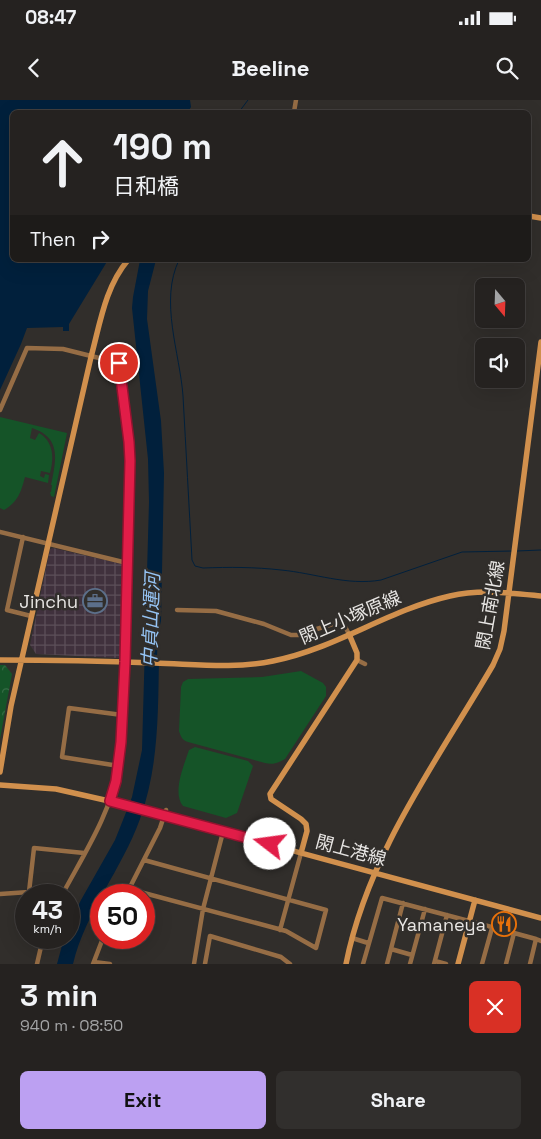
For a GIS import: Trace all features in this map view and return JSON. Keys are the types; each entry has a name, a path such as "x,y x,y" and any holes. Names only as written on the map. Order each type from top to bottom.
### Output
{"street":[{"path":"0,772 11,706 92,357 112,286 127,262"},
{"name":"閖上南北線","path":"346,964 352,938 375,872 399,821 493,666 500,648 541,342"},
{"path":"0,410 27,348 63,350 119,363 129,442 125,662 119,766 104,818 68,884"},
{"path":"0,532 127,563"},
{"path":"23,538 7,610 31,616"},
{"name":"閖上小塚原線","path":"125,662 247,664 270,662 316,649 404,610 452,596 509,592 541,596"},
{"path":"178,610 216,611 264,624 291,635 298,635 342,621 357,653 357,660 270,794 271,799 306,824 307,828 280,930"},
{"path":"0,660 125,662"},
{"path":"357,660 365,664"},
{"path":"119,766 62,757 69,708 122,715"},
{"path":"0,785 56,789 110,801"},
{"name":"閖上港線","path":"110,801 152,812 165,813 223,832 541,918"},
{"path":"131,884 165,813"},
{"path":"194,964 203,909 223,832"},
{"path":"29,884 34,848 84,854"},
{"path":"144,860 326,910 316,948 280,930 155,895"},
{"path":"0,894 15,893"},
{"path":"363,964 382,898 539,940 530,964"},
{"path":"458,964 475,900"},
{"path":"387,964 403,903"},
{"path":"410,964 425,909"},
{"path":"446,964 434,962 447,915"},
{"path":"482,964 492,928"},
{"path":"506,964 514,933"},
{"path":"205,964 210,936 281,956 290,964"},
{"path":"352,938 368,943"},
{"path":"37,964 40,949"},
{"path":"99,949 93,963 110,964"},
{"path":"391,949 412,955"}],"shaded area":[{"path":"53,548 122,564 124,567 122,656 119,658 36,654 30,645 50,549"}],"green space":[{"path":"0,417 67,433 54,497 51,496 50,492 55,459 53,444 42,432 32,428 30,438 35,440 39,433 48,441 52,451 50,473 41,471 40,476 44,478 45,474 49,475 48,483 25,477 16,500 4,510 0,508"},
{"path":"0,665 5,665 12,674 0,739"},
{"path":"301,671 323,683 326,687 326,696 285,759 278,763 265,763 188,742 181,737 179,731 181,687 183,682 188,679 262,677"},
{"path":"195,747 248,761 253,766 237,813 226,818 183,806 179,794 180,779 189,750"}],"water":[{"path":"0,100 190,100 191,107 189,110 10,110 10,262 107,262 69,324 69,331 63,331 63,327 27,328 0,390"},
{"name":"中貞山運河","path":"140,262 155,262 148,291 147,319 161,421 164,473 156,739 151,779 146,799 140,819 124,855 108,884 90,884 115,840 132,797 142,750 149,502 148,459 132,308"},
{"path":"90,884 90,918 80,942 80,902"},
{"path":"61,949 78,949 73,964 57,964"}],"waterway":[{"path":"240,110 248,100"},
{"path":"178,262 173,276 171,310 183,396 192,560 195,566 203,568 271,569 343,580 368,581 381,580 462,552 513,551"},
{"path":"517,551 541,550"}],"place":[{"name":"Jinchu","path":"95,601"},
{"name":"Yamaneya","path":"504,924"}],"route":[{"path":"119,363 130,461 121,742 119,766 110,801 270,844"}]}
